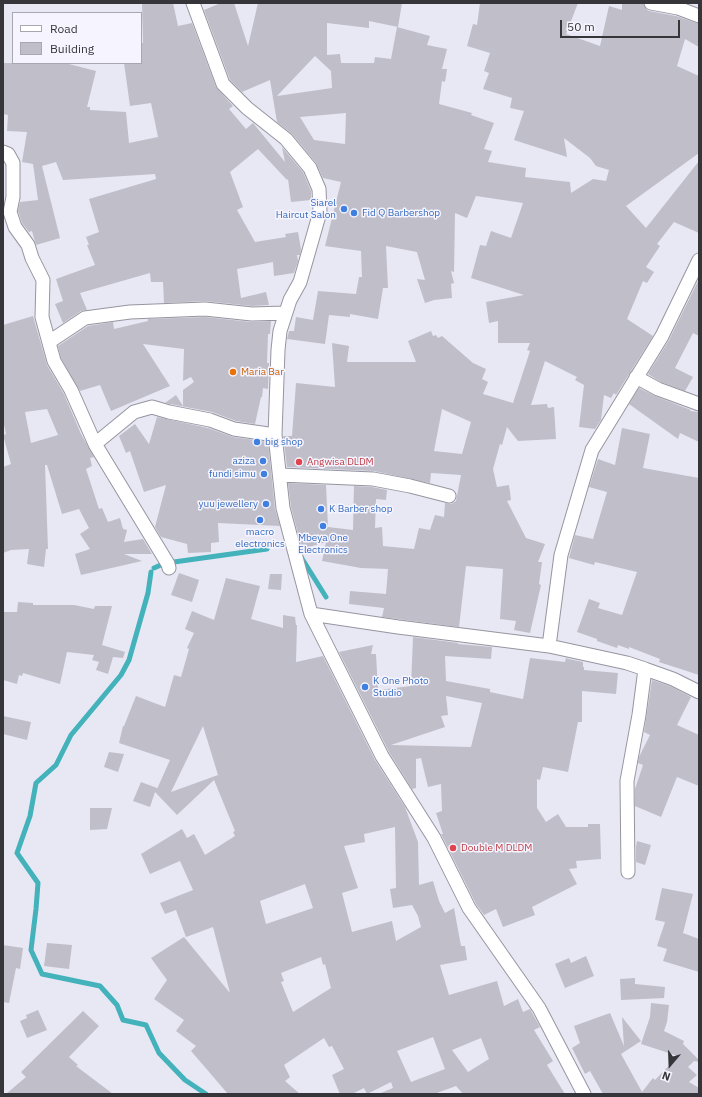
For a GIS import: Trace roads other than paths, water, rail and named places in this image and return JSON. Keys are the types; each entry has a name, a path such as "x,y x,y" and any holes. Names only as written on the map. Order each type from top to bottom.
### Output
{"street":[{"path":"193,3 202,32 223,84 247,108 286,139 310,168 319,190 320,212 300,282 285,312 280,331 275,436 283,508 311,614 382,756 434,838 469,908 539,1008 584,1094"},
{"path":"650,3 678,8 699,16"},
{"path":"3,152 8,154 13,163 13,197 10,212 15,227 28,245 32,258 43,280 42,317 54,361 71,390 95,444 169,568"},
{"path":"549,646 561,555 592,450 662,336 699,260"},
{"path":"49,342 85,318 122,313 205,309 252,314 285,312"},
{"path":"636,377 658,389 699,404"},
{"path":"95,444 134,412 152,407 210,420 234,429 275,436"},
{"path":"280,476 373,479 410,486 449,496"},
{"path":"311,614 398,627 549,646 645,669 673,679 699,692"},
{"path":"628,872 627,782 639,715 645,669"}],"waterway":[{"path":"174,562 267,549"},
{"path":"301,557 326,597"},
{"path":"154,568 163,564"},
{"path":"151,572 148,593 129,660 121,675 71,735 56,765 36,783 30,816 17,853 38,883 31,950 42,974 100,986 117,1005 123,1020 146,1025 159,1053 185,1080 206,1094"}],"place":[{"name":"Siarel Haircut Salon","path":"344,209"},
{"name":"Fid Q Barbershop","path":"354,213"},
{"name":"Maria Bar","path":"233,372"},
{"name":"big shop","path":"257,442"},
{"name":"aziza","path":"263,461"},
{"name":"Angwisa DLDM","path":"299,462"},
{"name":"fundi simu","path":"264,474"},
{"name":"yuu jewellery","path":"266,504"},
{"name":"K Barber shop","path":"321,509"},
{"name":"macro electronics","path":"260,520"},
{"name":"Mbeya One Electronics","path":"323,526"},
{"name":"K One Photo Studio","path":"365,687"},
{"name":"Double M DLDM","path":"453,848"}]}
